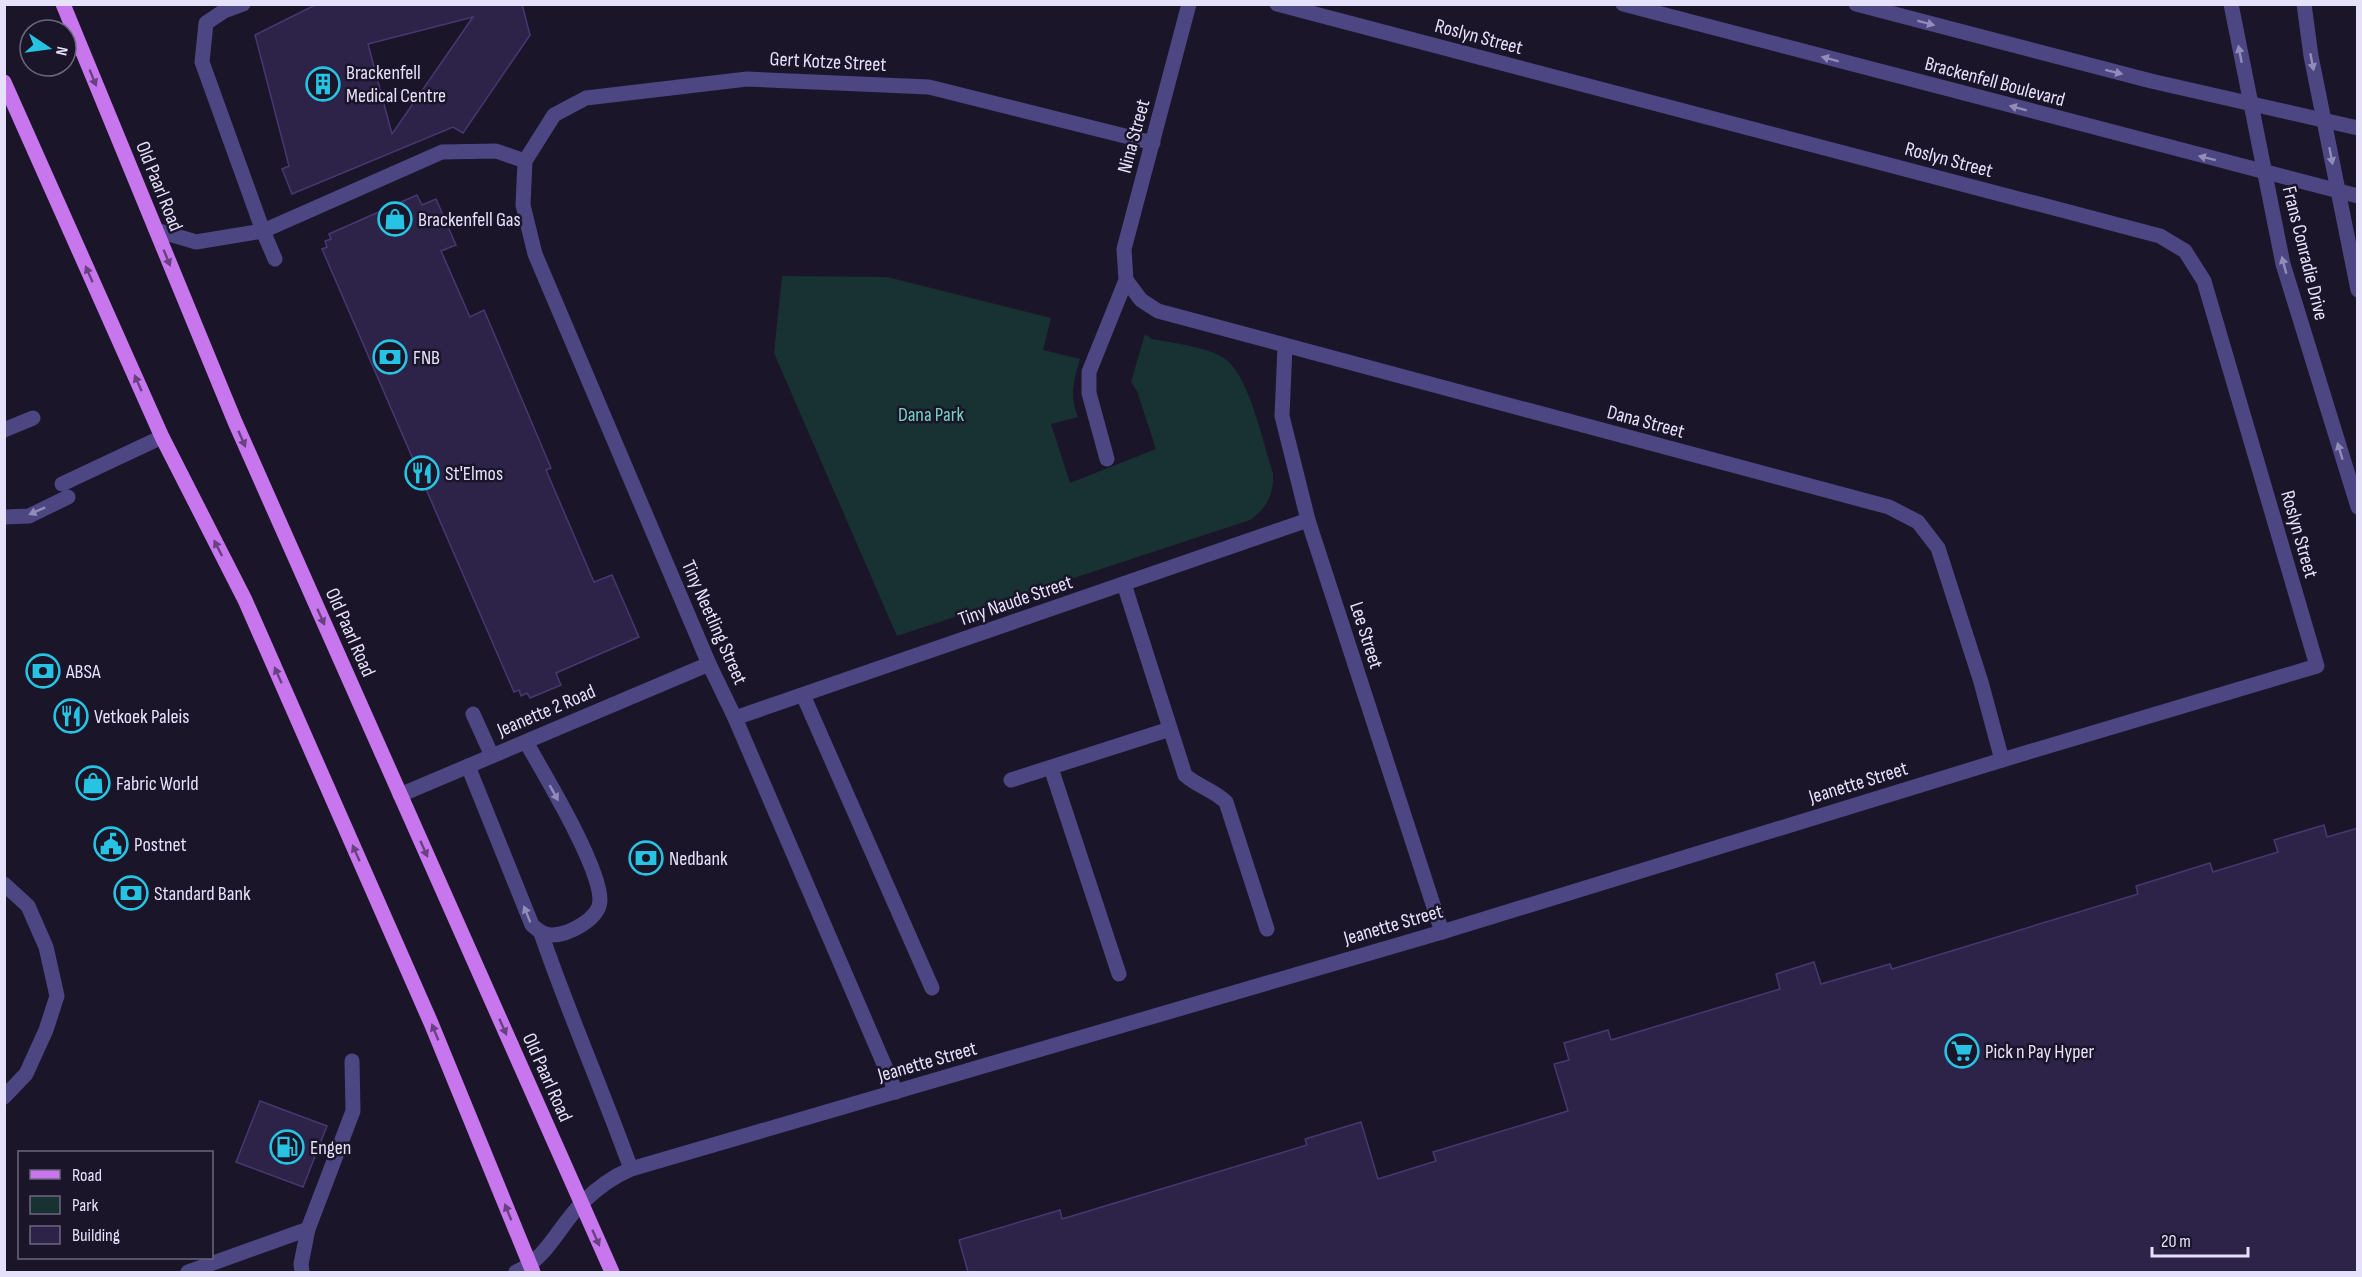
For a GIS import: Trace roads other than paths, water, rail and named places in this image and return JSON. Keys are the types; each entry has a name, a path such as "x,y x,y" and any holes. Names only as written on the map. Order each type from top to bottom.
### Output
{"main road":[{"name":"Old Paarl Road","path":"63,4 235,422 612,1272"},
{"path":"4,82 162,437 245,600 431,1023 532,1269"}],"street":[{"path":"243,4 224,11 206,23 202,62 262,231 275,259"},
{"name":"Nina Street","path":"1126,280 1124,249 1189,4"},
{"name":"Roslyn Street","path":"1277,4 2160,237 2185,251 2204,281 2317,666"},
{"name":"Brackenfell Boulevard","path":"1623,4 2358,196"},
{"name":"Brackenfell Boulevard","path":"1856,4 2151,81 2358,128"},
{"name":"Frans Conradie Drive","path":"2231,4 2283,264 2358,507"},
{"name":"Frans Conradie Drive","path":"2304,4 2311,56 2358,290"},
{"name":"Gert Kotze Street","path":"525,161 554,115 586,98 747,79 929,87 1153,143"},
{"path":"156,230 196,242 262,231 442,152 496,151 525,161"},
{"name":"Tiny Neetling Street","path":"525,161 523,205 535,254 709,664 735,718 896,1092"},
{"path":"1107,459 1089,393 1089,372 1126,280"},
{"name":"Dana Street","path":"1126,280 1141,300 1158,311 1889,507 1918,522 1938,548 1981,682 2002,760"},
{"name":"Lee Street","path":"1285,346 1282,416 1308,520 1442,932"},
{"path":"4,430 33,418"},
{"path":"4,517 29,516 65,491 162,437"},
{"name":"Tiny Naude Street","path":"735,718 1308,520"},
{"path":"1124,584 1185,775 1193,783 1220,795 1226,802 1267,929"},
{"name":"Jeanette 2 Road","path":"400,795 709,664"},
{"name":"Jeanette Street","path":"516,1272 532,1269 581,1203 612,1177 631,1169 1442,932 2317,666"},
{"path":"803,695 932,988"},
{"path":"473,714 492,756"},
{"path":"1011,780 1170,729"},
{"path":"468,766 532,925 541,933 563,934 595,914 601,901 588,860 526,741"},
{"path":"1051,768 1119,974"},
{"path":"4,884 28,906 46,947 57,996 46,1029 26,1074 4,1097"},
{"path":"541,933 562,995 600,1083 631,1169"},
{"path":"302,1272 301,1264 308,1229 353,1111 352,1061"},
{"path":"188,1272 308,1229"}],"place":[{"name":"Brackenfell Medical Centre","path":"323,84"},
{"name":"Brackenfell Gas","path":"395,219"},
{"name":"FNB","path":"390,357"},
{"name":"St'Elmos","path":"422,473"},
{"name":"ABSA","path":"43,671"},
{"name":"Vetkoek Paleis","path":"71,716"},
{"name":"Fabric World","path":"93,783"},
{"name":"Postnet","path":"111,844"},
{"name":"Nedbank","path":"646,858"},
{"name":"Standard Bank","path":"131,893"},
{"name":"Pick n Pay Hyper","path":"1962,1051"},
{"name":"Engen","path":"287,1147"}],"park label":[{"name":"Dana Park","path":"931,414"}]}
